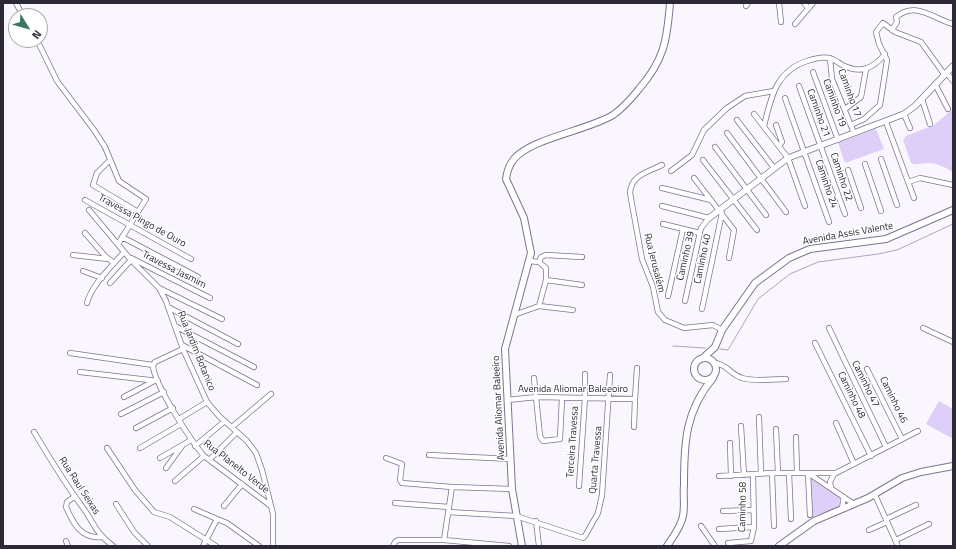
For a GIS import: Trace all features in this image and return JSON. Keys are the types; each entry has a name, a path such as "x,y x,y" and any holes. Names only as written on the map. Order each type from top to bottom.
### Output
{"main road":[{"name":"Avenida Aliomar Baleeiro","path":"522,546 512,489 505,349 529,261 530,249 526,226 506,179 509,165 526,148 585,128 612,115 629,101 653,73 659,60 667,36 670,3"},
{"name":"Avenida Assis Valente","path":"715,362 715,347 722,330 758,280 797,253 810,249 886,239 953,210"},
{"name":"Avenida Assis Valente","path":"704,357 715,347"},
{"path":"667,546 679,527 683,516 686,433 690,418 703,392 713,378 717,368 715,362 704,357 697,360 694,367 695,374 700,379 703,392"},
{"path":"700,379 707,380 713,378"},
{"path":"779,546 807,525 822,516 875,495 907,476 953,466"}],"street":[{"path":"779,3 781,22"},
{"path":"804,3 808,8"},
{"path":"796,24 813,3"},
{"path":"892,30 897,22 896,17 902,12 910,9 921,10 936,18 953,24"},
{"path":"851,125 864,119 880,104 887,63 885,54 876,35 876,29 883,23 892,30 921,42 953,81"},
{"path":"41,48 57,81 105,147 119,182 145,198 145,202 118,244"},
{"path":"764,126 774,91 780,80 793,67 810,60 830,58 853,70 866,69 875,64 885,54"},
{"name":"Caminho 17","path":"830,58 832,79 854,133"},
{"path":"662,206 709,218 720,212 733,200 788,158 904,114 922,99 953,66"},
{"path":"845,109 861,97 866,69"},
{"name":"Caminho 19","path":"812,72 838,140"},
{"path":"935,84 948,110"},
{"name":"Caminho 21","path":"799,86 821,146"},
{"path":"671,171 692,155 704,130 728,108 745,96 774,91"},
{"name":"Caminho 24","path":"785,98 830,222"},
{"path":"922,99 930,124"},
{"path":"754,114 788,158 805,206"},
{"path":"904,114 910,128"},
{"path":"737,120 774,168"},
{"path":"886,122 914,198"},
{"path":"776,125 782,142 779,146"},
{"path":"727,133 786,212"},
{"name":"Caminho 22","path":"821,146 845,214"},
{"path":"714,147 766,215"},
{"path":"881,159 897,205"},
{"path":"110,160 97,172 93,185 138,212"},
{"path":"703,160 757,230"},
{"path":"865,164 881,211"},
{"name":"Rua Jerusalém","path":"662,165 635,179 632,183 630,193 642,259 652,287 656,308 665,320 684,328 713,325 722,330"},
{"path":"848,170 861,208"},
{"path":"694,178 735,233 729,258"},
{"path":"908,182 920,178 953,185"},
{"path":"662,188 711,200"},
{"name":"Travessa Pingo de Ouro","path":"85,200 191,258"},
{"name":"Rua Jardim Botanico","path":"89,210 130,259 158,288 168,307 182,347 207,402 225,421 248,441 256,453 271,506 273,546"},
{"name":"Caminho 40","path":"702,308 720,212"},
{"name":"Caminho 39","path":"685,301 701,228 709,218"},
{"path":"663,224 700,233"},
{"path":"668,296 683,229"},
{"path":"85,232 108,259 114,263"},
{"path":"122,237 198,277"},
{"path":"87,302 90,294 124,252"},
{"path":"73,255 108,259"},
{"path":"539,262 541,257 546,255 582,257"},
{"path":"110,283 130,259"},
{"name":"Travessa Jasmim","path":"130,259 210,298"},
{"path":"529,261 539,262 546,268 546,280 539,306"},
{"path":"83,271 102,278"},
{"path":"546,280 582,285"},
{"path":"158,288 222,319"},
{"path":"514,315 539,306 573,310"},
{"path":"168,307 238,344"},
{"path":"175,326 254,368"},
{"name":"Caminho 47","path":"829,328 886,447"},
{"path":"923,328 953,342"},
{"name":"Caminho 48","path":"815,343 871,456"},
{"path":"70,353 153,366 155,362 182,347 257,385"},
{"path":"715,362 722,364 733,374 742,378 786,379"},
{"name":"Rua Planelto Verde","path":"153,366 156,381 164,392 195,446 209,460 271,506"},
{"path":"635,399 637,368"},
{"name":"Caminho 46","path":"867,369 902,439"},
{"path":"80,372 156,381"},
{"name":"Terceira Travessa","path":"579,486 585,398 584,374"},
{"name":"Quarta Travessa","path":"536,521 580,537 585,536 591,528 598,513 602,495 610,375"},
{"path":"534,378 541,439 546,442 557,441 560,439 562,398"},
{"path":"124,397 156,381"},
{"path":"121,414 164,392"},
{"path":"232,427 271,394"},
{"name":"Avenida Aliomar Baleeoiro","path":"507,400 537,398 635,399 634,427"},
{"path":"179,419 207,402"},
{"path":"136,428 173,408"},
{"path":"759,417 761,473"},
{"path":"195,446 225,421"},
{"path":"836,423 854,464"},
{"path":"140,448 181,424"},
{"path":"741,426 744,475"},
{"path":"776,429 778,473"},
{"path":"831,488 831,479 836,473 918,431"},
{"name":"Rua Raul Seixas","path":"34,432 74,497 101,537 113,546"},
{"path":"209,460 238,432"},
{"path":"796,437 797,473"},
{"path":"160,458 191,440"},
{"path":"730,443 731,476"},
{"path":"166,468 183,445"},
{"path":"107,448 135,490 154,512 170,517 216,546"},
{"path":"175,481 204,456"},
{"path":"429,456 511,459"},
{"path":"386,458 402,464 400,480 402,483 452,487 512,489"},
{"path":"719,476 761,473 836,473"},
{"path":"772,473 774,526"},
{"path":"789,473 791,519"},
{"path":"808,473 854,504"},
{"path":"808,473 810,515"},
{"name":"Caminho 58","path":"728,543 750,541 754,527 753,474"},
{"path":"224,506 242,484"},
{"path":"444,540 452,487"},
{"path":"875,495 898,546"},
{"path":"74,497 67,502 66,507 73,522 86,535 94,538 101,537"},
{"path":"842,508 844,497"},
{"path":"395,503 516,516 536,521 539,546"},
{"path":"116,504 134,532 148,546"},
{"path":"869,530 916,505"},
{"path":"194,509 227,524 259,546"},
{"path":"723,511 753,510"},
{"path":"203,546 217,519"},
{"path":"896,540 929,524"},
{"path":"700,526 716,546"},
{"path":"718,529 754,527"},
{"path":"393,546 398,540 444,540 509,546"}],"shaded area":[{"path":"953,109 953,172 934,164 911,163 903,140 906,136 934,125"},
{"path":"876,129 884,149 845,163 838,143"},
{"path":"939,401 953,409 953,439 926,424"},
{"path":"808,477 840,497 840,504 838,507 811,517"}],"waterway":[{"path":"720,349 728,350 758,299 790,274 818,262 897,250 953,224"},
{"path":"673,346 705,348"}]}
